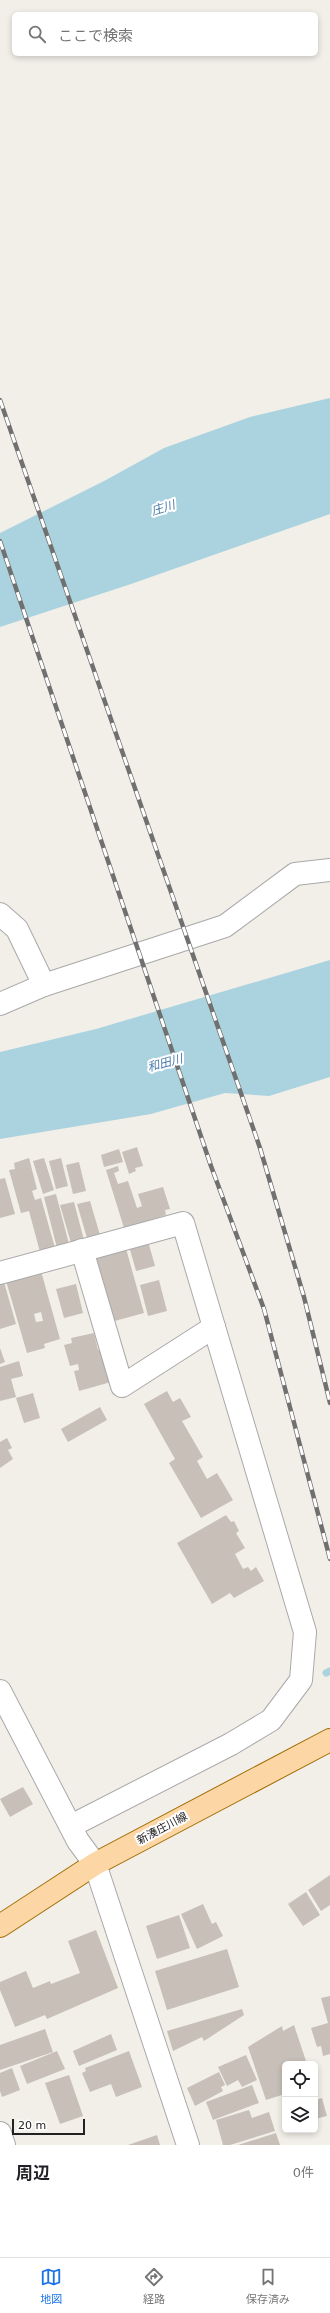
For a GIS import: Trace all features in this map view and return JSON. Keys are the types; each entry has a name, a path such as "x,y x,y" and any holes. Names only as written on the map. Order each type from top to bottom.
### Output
{"main road":[{"name":"新湊庄川線","path":"0,1926 95,1864 330,1740"}],"street":[{"path":"0,1004 44,985 225,926 295,874 330,870"},
{"path":"0,914 17,929 44,985"},
{"path":"0,1273 183,1223 305,1632 300,1680 271,1720 231,1744 71,1826"},
{"path":"82,1250 122,1386 214,1326"},
{"path":"0,1691 78,1841 95,1864 188,2145"},
{"path":"0,2132 4,2145"}],"water":[{"name":"庄川","path":"330,398 330,514 131,584 0,627 0,533 106,480 164,448 250,417"},
{"name":"和田川","path":"330,960 330,1077 269,1096 225,1093 151,1114 0,1139 0,1052 96,1029"}],"building":[{"path":"137,1147 143,1166 135,1168 136,1171 129,1174 122,1152"},
{"path":"119,1149 123,1162 104,1167 101,1155"},
{"path":"29,1158 37,1189 32,1191 35,1200 41,1198 55,1248 40,1252 29,1211 21,1213 9,1170 15,1169 14,1163"},
{"path":"44,1158 54,1190 43,1194 33,1161"},
{"path":"61,1158 68,1186 56,1189 49,1161"},
{"path":"79,1162 86,1191 73,1194 66,1165"},
{"path":"118,1166 119,1171 114,1173 118,1184 128,1181 137,1208 142,1206 138,1194 163,1187 170,1209 165,1210 166,1215 124,1228 106,1170"},
{"path":"5,1178 15,1214 0,1218 0,1179"},
{"path":"56,1194 69,1244 57,1248 44,1197"},
{"path":"90,1201 100,1235 87,1238 77,1204"},
{"path":"74,1202 84,1240 71,1243 60,1205"},
{"path":"148,1241 155,1266 136,1271 129,1246"},
{"path":"125,1245 144,1313 111,1322 92,1254"},
{"path":"41,1271 60,1339 44,1344 45,1348 27,1353 6,1281","holes":["41,1312 43,1321 36,1322 34,1314"]},
{"path":"159,1280 167,1311 148,1316 140,1285"},
{"path":"4,1282 16,1324 0,1329 0,1284"},
{"path":"76,1284 83,1313 64,1318 56,1289"},
{"path":"94,1333 98,1350 103,1349 111,1382 79,1391 74,1371 79,1370 78,1364 70,1366 64,1345 72,1343 71,1338"},
{"path":"0,1348 5,1362 0,1364"},
{"path":"19,1361 23,1376 11,1379 16,1397 0,1401 0,1367"},
{"path":"167,1391 173,1402 180,1398 191,1417 182,1421 203,1457 197,1461 207,1479 217,1473 233,1500 201,1518 169,1463 175,1459 144,1404"},
{"path":"33,1393 40,1418 24,1423 16,1398"},
{"path":"100,1407 107,1420 68,1442 61,1429"},
{"path":"7,1438 12,1448 8,1450 13,1459 0,1468 0,1442"},
{"path":"226,1515 231,1522 234,1521 239,1531 236,1533 245,1548 235,1554 243,1569 248,1567 251,1571 256,1567 264,1581 234,1598 230,1593 212,1604 177,1543"},
{"path":"23,1787 33,1804 10,1817 0,1799"},
{"path":"330,1875 330,1905 321,1911 308,1890"},
{"path":"306,1892 320,1915 303,1926 288,1904"},
{"path":"203,1904 212,1924 216,1922 223,1936 197,1949 181,1914"},
{"path":"179,1915 190,1948 157,1959 146,1926"},
{"path":"96,1930 118,1988 47,2019 45,2015 15,2027 0,1990 0,1982 26,1971 33,1988 50,1981 51,1984 80,1973 68,1941"},
{"path":"227,1949 239,1987 167,2010 155,1971"},
{"path":"330,1996 330,2054 323,2056 321,2046 317,2047 311,2028 328,2023 321,1998"},
{"path":"242,2009 244,2015 204,2041 202,2037 173,2051 167,2031"},
{"path":"294,2025 306,2061 282,2061 282,2095 266,2100 248,2047 282,2026 283,2031"},
{"path":"45,2029 53,2052 0,2070 0,2045"},
{"path":"111,2034 117,2050 79,2066 73,2051"},
{"path":"57,2051 65,2069 27,2084 20,2066"},
{"path":"129,2051 142,2087 116,2097 111,2084 90,2092 82,2073 86,2071 85,2068"},
{"path":"246,2055 257,2080 242,2087 238,2080 227,2086 218,2067"},
{"path":"12,2068 20,2090 2,2097 0,2091 0,2073"},
{"path":"219,2072 225,2085 221,2087 223,2091 195,2106 187,2088"},
{"path":"69,2075 83,2116 60,2124 45,2083"},
{"path":"252,2085 259,2103 213,2120 206,2102"},
{"path":"322,2098 327,2116 318,2118 318,2099"},
{"path":"249,2110 252,2118 269,2112 275,2131 230,2145 223,2145 216,2120"},
{"path":"276,2133 280,2145 238,2145"},
{"path":"157,2135 160,2145 128,2145"}],"waterway":[{"path":"326,1673 330,1671"}],"railway":[{"path":"0,400 260,1148 304,1297 330,1403"},
{"path":"0,541 211,1166 264,1309 330,1559"}]}
